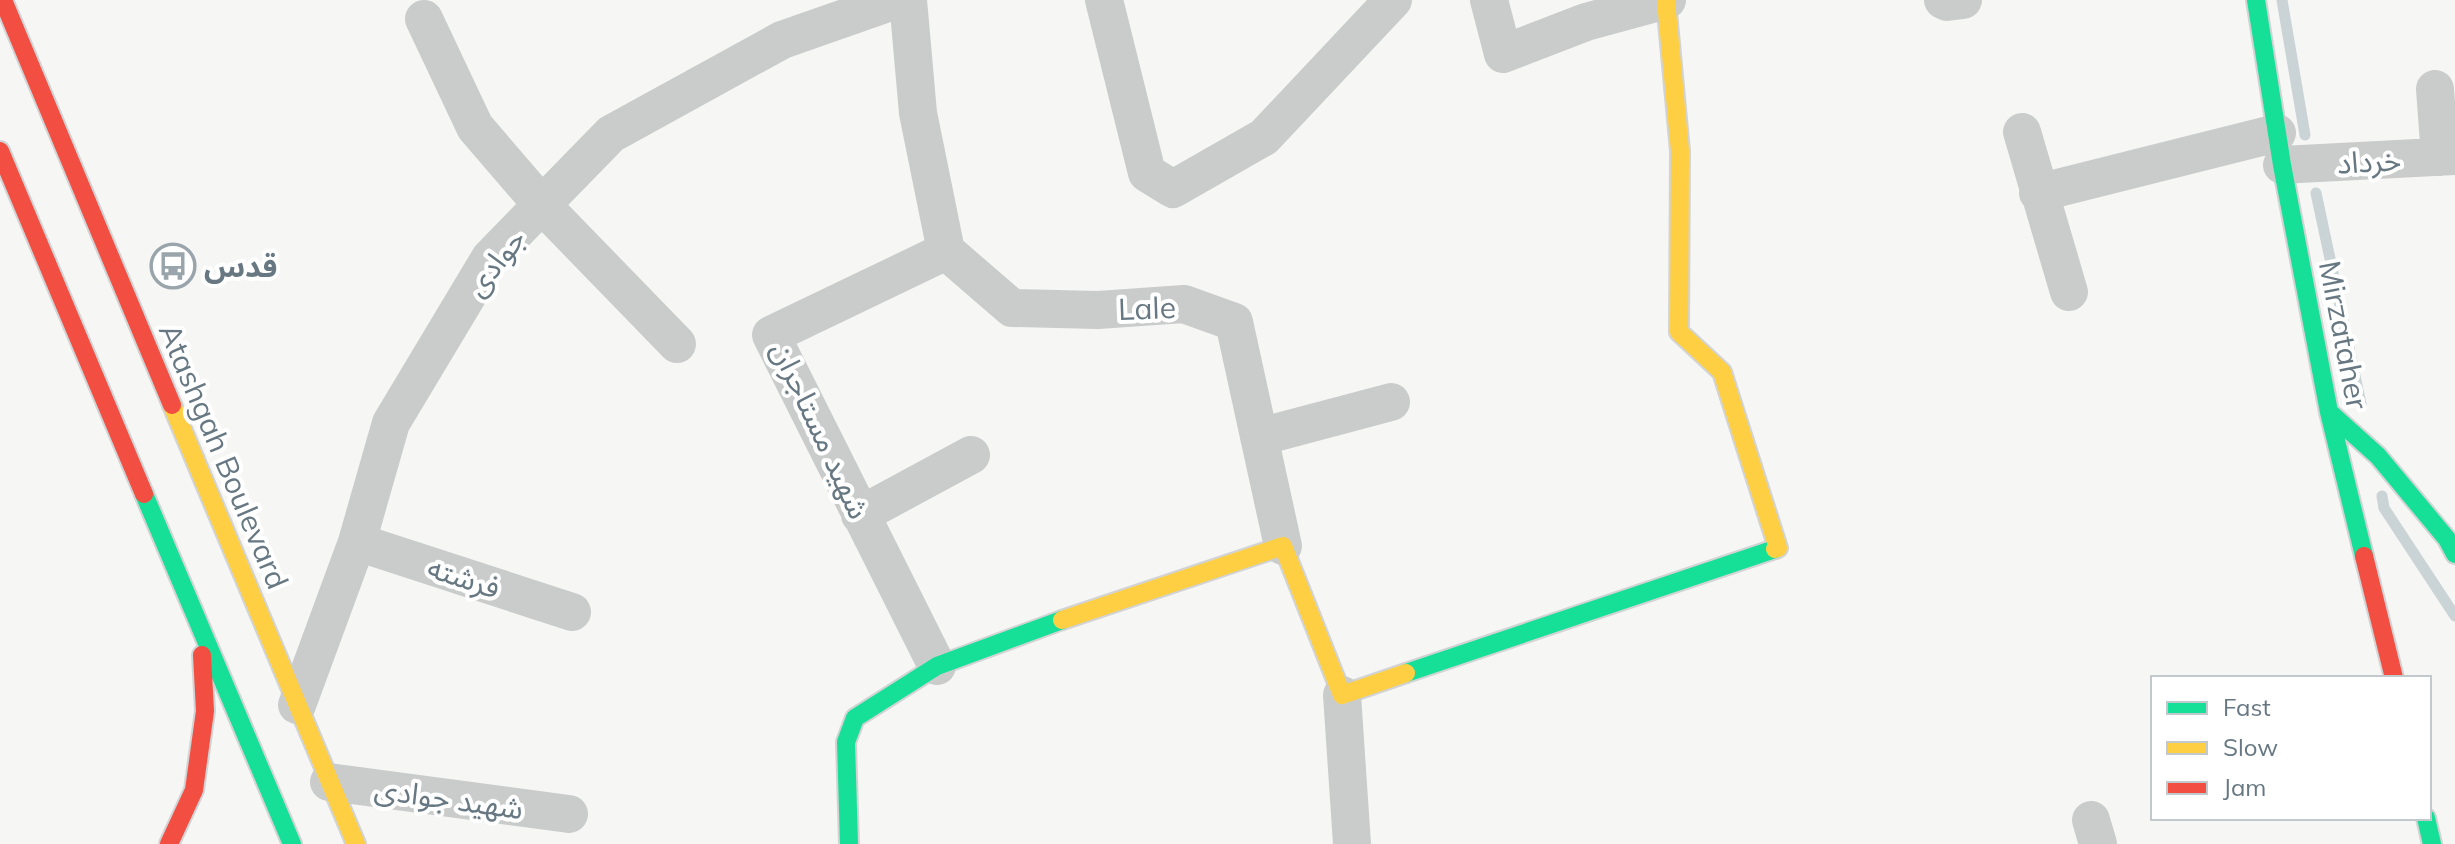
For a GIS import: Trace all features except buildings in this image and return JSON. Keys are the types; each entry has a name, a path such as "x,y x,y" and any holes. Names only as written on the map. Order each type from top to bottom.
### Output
{"main road":[{"name":"Atashgah Boulevard","path":"3,0 356,844"},
{"name":"Mirzataher","path":"2256,0 2329,412 2394,676"},
{"path":"849,844 846,742 855,718 937,666 1099,607 1283,546 1342,695 1778,548 1722,372 1679,332 1680,151 1667,1"},
{"path":"0,151 292,844"},
{"path":"2329,412 2378,456 2447,539 2455,554"},
{"path":"169,844 194,790 205,711 200,625"},
{"path":"2426,820 2432,844"}],"street":[{"name":"جوادی","path":"297,705 357,542 391,423 490,258 611,134 782,40 896,0"},
{"path":"908,0 918,113 946,251"},
{"path":"1104,0 1147,173 1173,189 1264,137 1393,0"},
{"path":"1489,0 1503,54 1586,22 1667,1"},
{"path":"1943,0 1963,0"},
{"path":"424,19 475,127 542,205 677,344"},
{"path":"2435,89 2447,157"},
{"path":"2022,132 2069,292"},
{"name":"خرداد","path":"2038,193 2280,149 2447,157"},
{"name":"Lale","path":"946,251 1012,308 1098,310 1184,304 1234,322 1283,546"},
{"name":"شهید مستاجران","path":"937,666 771,335 946,251"},
{"path":"1259,437 1391,402"},
{"path":"860,515 971,455"},
{"name":"فرشته","path":"357,542 572,612"},
{"path":"1342,695 1352,844"},
{"name":"شهید جوادی","path":"329,782 569,814"}],"waterway":[{"path":"2282,0 2305,135"},
{"path":"2316,193 2361,404"},
{"path":"2382,496 2384,508 2455,616"}],"traffic: fast":[{"path":"2256,0 2282,165 2329,412 2364,556"},
{"path":"2329,412 2378,456 2447,539 2455,554"},
{"path":"144,494 292,844"},
{"path":"1406,673 1775,549"},
{"path":"849,844 846,742 855,718 937,666 1062,620"},
{"path":"2426,820 2432,844"}],"traffic: slow":[{"path":"1666,1 1680,151 1679,332 1722,372 1778,548 1775,549"},
{"path":"172,405 356,844"},
{"path":"1062,620 1283,546 1342,695 1406,673"}],"traffic: jam":[{"path":"3,0 172,405"},
{"path":"0,151 144,494"},
{"path":"2364,556 2394,676"},
{"path":"169,844 194,790 205,711 202,655"}],"place":[{"name":"قدس","path":"173,266"}]}
